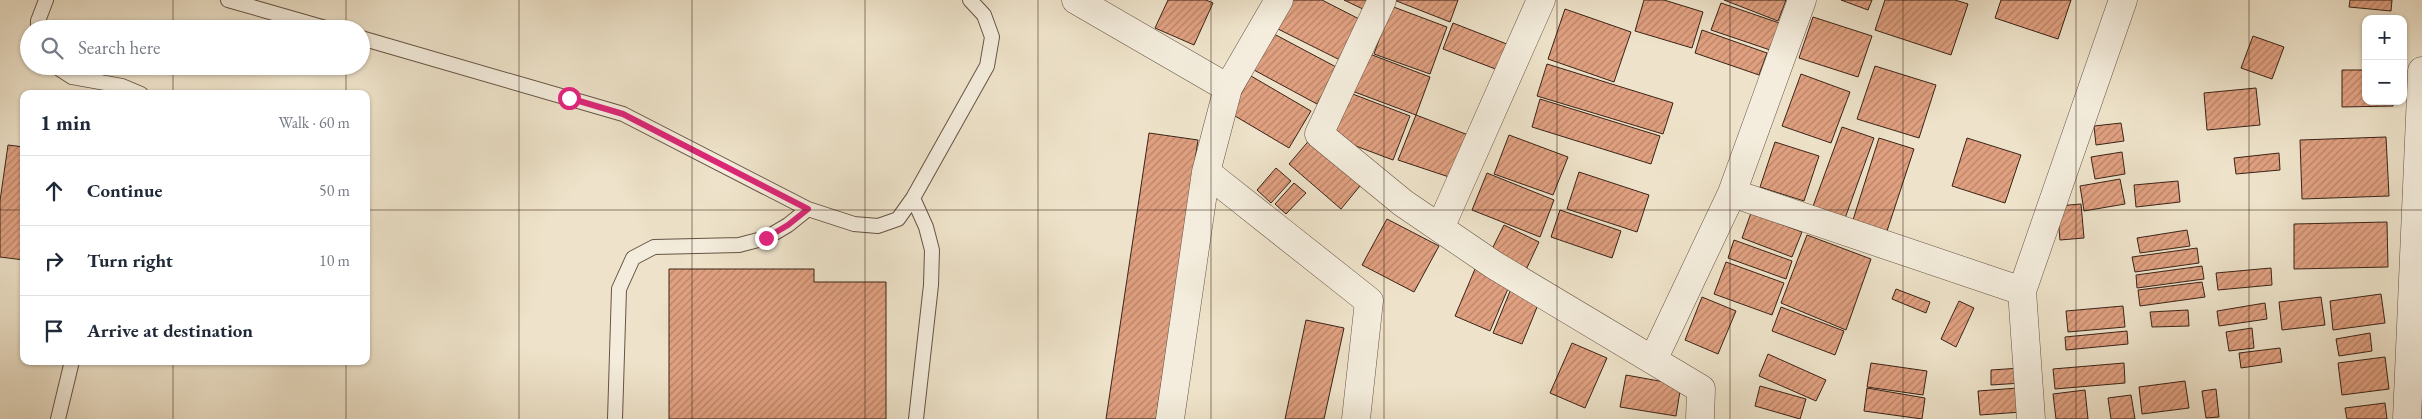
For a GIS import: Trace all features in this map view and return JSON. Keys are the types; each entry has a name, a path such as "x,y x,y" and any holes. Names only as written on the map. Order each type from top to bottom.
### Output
{"street":[{"path":"1076,0 1228,88"},
{"path":"1170,419 1206,172 1228,88 1279,0"},
{"path":"1382,0 1319,134 1403,203 1494,265 1701,389 1700,419"},
{"path":"1440,228 1541,0"},
{"path":"1653,360 1732,193 1802,0"},
{"path":"2031,419 2022,291 2123,0"},
{"path":"2408,419 2422,71"},
{"path":"1206,172 1369,301 1356,419"},
{"path":"1732,193 2022,291"}],"lane":[{"path":"39,20 46,0"},
{"path":"228,0 298,20"},
{"path":"370,41 623,114 808,209 854,224 878,226 898,219 914,198 986,66 992,37 984,15 970,0"},
{"path":"69,75 122,86 131,90"},
{"path":"914,198 926,226 932,250 931,285 916,419"},
{"path":"616,419 619,289 633,258 654,247 739,245 766,238 788,225 808,209"},
{"path":"58,419 71,365"}],"building":[{"path":"1168,0 1206,0 1213,3 1194,45 1155,28"},
{"path":"1288,0 1322,0 1365,22 1344,62 1274,27"},
{"path":"1344,0 1369,0 1365,10"},
{"path":"1394,0 1458,0 1450,22"},
{"path":"1644,0 1664,0 1703,12 1692,48 1635,31"},
{"path":"1724,0 1786,0 1778,21"},
{"path":"1841,0 1872,0 1868,10"},
{"path":"1885,0 1955,0 1968,4 1951,55 1875,30"},
{"path":"2001,0 2071,0 2058,39 1995,18"},
{"path":"2350,0 2392,0 2391,11 2349,7"},
{"path":"1721,3 1788,26 1779,53 1711,30"},
{"path":"1391,6 1447,27 1430,74 1374,54"},
{"path":"1565,9 1631,32 1614,82 1548,59"},
{"path":"1813,17 1872,36 1858,77 1799,58"},
{"path":"1453,23 1517,48 1506,73 1443,49"},
{"path":"1702,30 1767,53 1759,75 1695,53"},
{"path":"1274,34 1338,68 1317,104 1254,70"},
{"path":"2253,36 2284,47 2272,79 2241,68"},
{"path":"1367,53 1430,77 1416,115 1352,91"},
{"path":"1547,64 1673,103 1663,134 1537,96"},
{"path":"1875,66 1936,85 1919,138 1857,119"},
{"path":"2342,70 2362,70 2362,105 2393,105 2393,106 2342,107"},
{"path":"1801,74 1850,92 1831,143 1782,126"},
{"path":"1251,76 1311,111 1289,148 1230,113"},
{"path":"2256,88 2260,125 2207,130 2204,93"},
{"path":"1350,93 1410,116 1393,160 1332,137"},
{"path":"1540,99 1660,136 1651,164 1532,127"},
{"path":"1416,115 1476,138 1455,179 1398,160"},
{"path":"2121,123 2124,141 2096,145 2094,126"},
{"path":"1842,127 1874,138 1844,221 1812,209"},
{"path":"1149,133 1198,140 1156,419 1106,419"},
{"path":"1509,135 1568,157 1553,195 1494,174"},
{"path":"1312,137 1364,181 1341,209 1289,164"},
{"path":"2386,137 2389,196 2302,199 2300,140"},
{"path":"1879,138 1914,149 1886,234 1852,223"},
{"path":"1967,138 2021,155 2005,203 1952,186"},
{"path":"1775,142 1819,156 1804,201 1760,187"},
{"path":"8,145 20,146 20,260 0,257 0,201"},
{"path":"2122,152 2125,174 2095,179 2091,157"},
{"path":"2279,153 2280,170 2236,174 2234,158"},
{"path":"1276,168 1291,181 1271,203 1257,190"},
{"path":"1579,172 1649,195 1637,232 1567,209"},
{"path":"1487,173 1554,200 1540,237 1472,210"},
{"path":"2120,179 2125,204 2084,211 2080,186"},
{"path":"2178,181 2180,202 2136,207 2134,185"},
{"path":"1294,183 1306,193 1286,214 1275,204"},
{"path":"2081,204 2084,238 2060,240 2057,206"},
{"path":"1560,210 1621,231 1612,258 1551,237"},
{"path":"1751,213 1802,232 1792,257 1742,238"},
{"path":"1387,219 1439,246 1414,292 1362,265"},
{"path":"2387,222 2388,267 2294,269 2294,224"},
{"path":"1504,225 1539,242 1525,272 1489,255"},
{"path":"2187,230 2190,246 2140,253 2137,238"},
{"path":"1807,235 1871,259 1846,330 1781,303"},
{"path":"1734,240 1792,261 1786,279 1728,258"},
{"path":"2197,248 2199,263 2135,272 2132,257"},
{"path":"1726,262 1784,283 1772,315 1714,294"},
{"path":"2202,266 2204,279 2137,288 2136,275"},
{"path":"2271,268 2272,285 2218,290 2216,273"},
{"path":"669,269 814,269 814,282 886,282 886,419 669,419"},
{"path":"1475,269 1510,284 1490,331 1455,316"},
{"path":"2202,282 2205,297 2140,306 2138,290"},
{"path":"1513,284 1542,295 1522,344 1493,333"},
{"path":"1896,289 1930,302 1926,313 1892,299"},
{"path":"2381,294 2385,323 2333,330 2330,301"},
{"path":"1702,297 1736,311 1718,354 1685,340"},
{"path":"2321,297 2325,325 2282,330 2279,302"},
{"path":"1959,301 1974,308 1956,347 1941,339"},
{"path":"2265,303 2267,319 2219,326 2217,311"},
{"path":"2123,306 2125,327 2068,332 2066,311"},
{"path":"1781,307 1844,331 1835,355 1772,331"},
{"path":"2188,310 2189,326 2152,327 2150,312"},
{"path":"1306,320 1344,328 1324,419 1285,419"},
{"path":"2252,328 2254,348 2229,351 2226,332"},
{"path":"2127,331 2128,344 2066,350 2065,337"},
{"path":"2370,333 2372,351 2339,356 2336,339"},
{"path":"1572,343 1607,358 1585,408 1550,393"},
{"path":"2280,348 2282,362 2241,368 2239,353"},
{"path":"1768,354 1826,380 1816,401 1759,376"},
{"path":"2385,357 2389,389 2342,395 2338,363"},
{"path":"1871,363 1927,371 1923,395 1867,387"},
{"path":"2124,363 2125,383 2055,389 2053,369"},
{"path":"2021,368 2022,383 1991,385 1991,370"},
{"path":"1626,375 1681,385 1676,416 1620,407"},
{"path":"2185,381 2189,408 2142,414 2139,387"},
{"path":"1760,386 1806,399 1800,419 1755,406"},
{"path":"1867,388 1925,398 1922,419 1864,411"},
{"path":"2018,388 2021,412 1980,415 1978,391"},
{"path":"2216,389 2219,417 2206,418 2202,391"},
{"path":"2085,390 2088,419 2056,419 2053,394"},
{"path":"2131,395 2135,419 2111,419 2108,398"},
{"path":"2385,403 2387,419 2347,419 2345,408"}],"route":[{"path":"569,98 623,114 808,209 788,225 766,238"}]}
